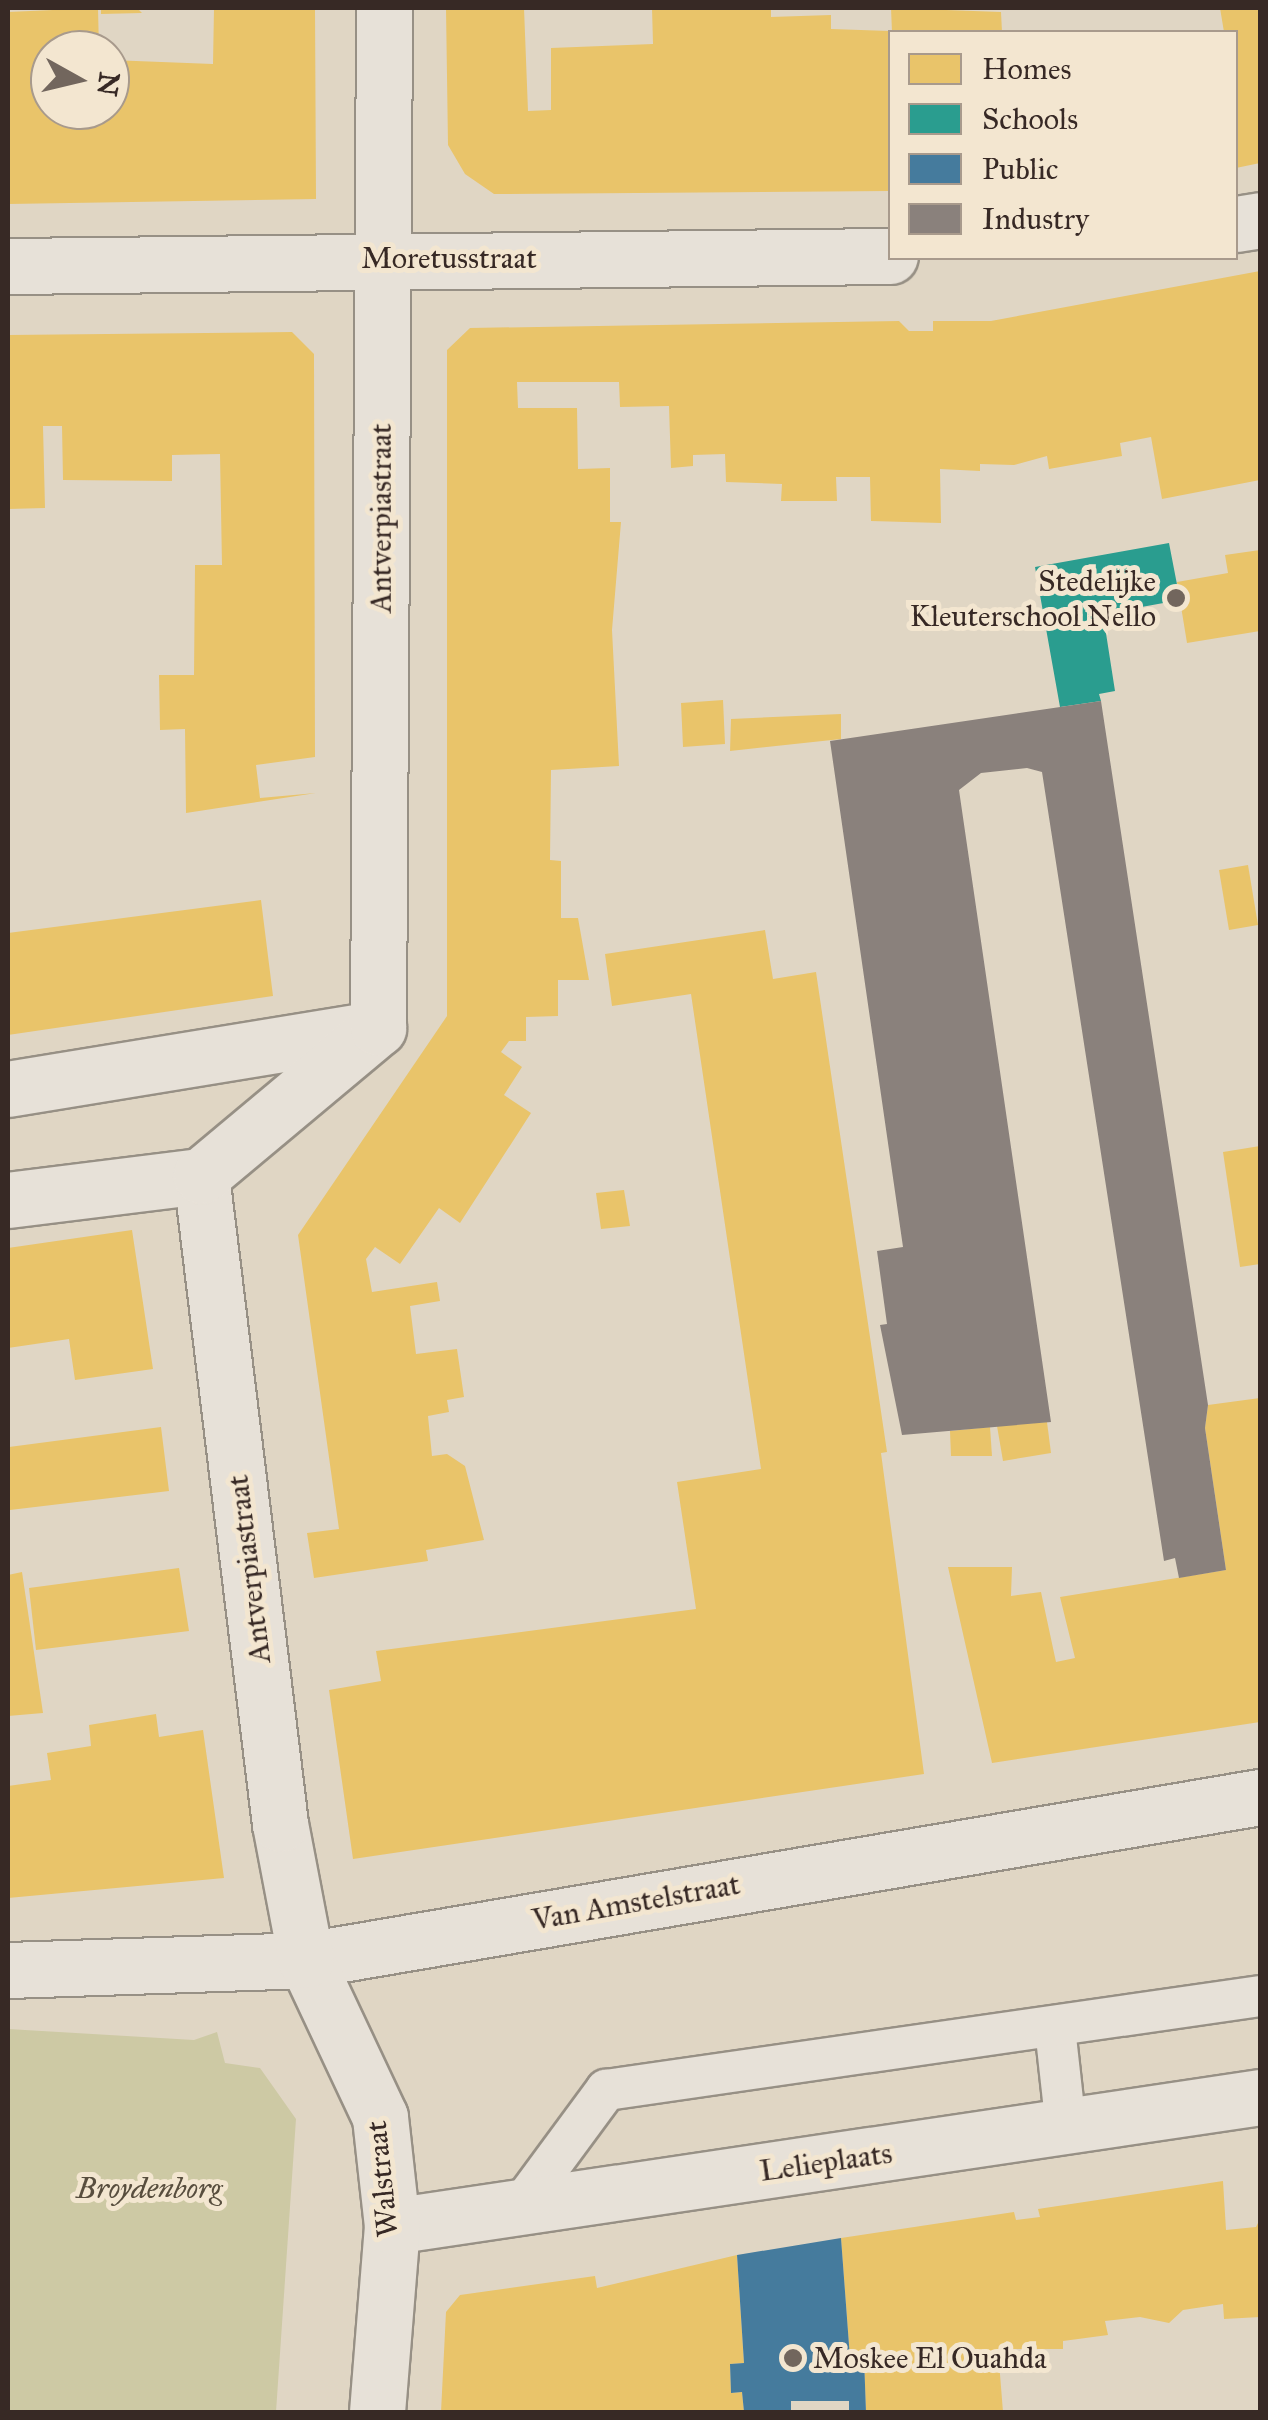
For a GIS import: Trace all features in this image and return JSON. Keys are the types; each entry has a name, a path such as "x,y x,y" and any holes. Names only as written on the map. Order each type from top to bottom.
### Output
{"street":[{"name":"Antverpiastraat","path":"378,1028 384,8"},
{"name":"Moretusstraat","path":"8,266 383,258 888,256"},
{"path":"8,1089 378,1028"},
{"path":"8,1200 201,1176 378,1028"},
{"name":"Antverpiastraat","path":"201,1176 280,1824 306,1960"},
{"name":"Van Amstelstraat","path":"8,1970 306,1960 1260,1797"},
{"name":"Walstraat","path":"306,1960 380,2117 392,2226 377,2412"},
{"name":"Lelieplaats","path":"392,2226 1260,2097"}],"lane":[{"path":"522,2204 606,2090 1260,1996"},
{"path":"1055,2028 1066,2128"}],"green space":[{"name":"Broydenborg","path":"8,2029 194,2040 217,2032 225,2063 260,2068 296,2119 276,2412 8,2412"}],"building: Homes":[{"path":"98,8 99,30 30,30 30,130 130,130 130,61 213,64 214,8 315,8 316,199 8,204 8,12"},
{"path":"101,8 137,8 142,13 101,14"},
{"path":"446,8 524,8 528,111 551,110 551,48 653,44 652,8 771,8 771,17 831,15 831,29 888,31 888,191 494,194 465,174 448,145"},
{"path":"891,8 1001,12 1002,30 892,30"},
{"path":"1220,8 1260,8 1260,163 1238,168 1238,30 1224,30"},
{"path":"1260,271 1260,480 1162,499 1151,437 1120,443 1122,456 1049,469 1047,456 1014,465 980,464 980,471 940,469 941,523 871,521 870,477 836,477 837,501 781,501 782,484 726,482 725,454 693,455 693,466 671,468 669,406 620,407 619,382 517,382 518,408 577,408 578,469 610,468 610,522 621,522 612,630 619,766 551,770 550,860 561,861 561,918 578,918 589,980 558,980 558,1016 526,1017 526,1041 509,1041 501,1052 522,1067 504,1095 531,1113 460,1223 439,1208 400,1264 375,1247 366,1259 372,1292 437,1282 440,1301 410,1306 416,1354 457,1349 464,1397 447,1400 449,1412 428,1416 432,1456 447,1454 465,1466 484,1540 426,1550 428,1561 314,1578 307,1533 339,1529 298,1235 447,1016 447,350 470,328 899,321 909,331 933,331 933,321 991,321"},
{"path":"292,332 314,354 315,757 256,765 260,798 316,793 186,813 185,729 160,730 159,675 194,675 195,565 222,565 220,454 172,455 172,481 63,480 62,426 43,426 45,508 8,509 8,335"},
{"path":"1260,550 1260,631 1187,643 1177,582 1228,573 1225,555"},
{"path":"723,700 725,744 683,747 681,703"},
{"path":"841,714 841,739 730,751 731,719"},
{"path":"1248,865 1258,925 1229,930 1219,870"},
{"path":"261,900 273,996 8,1035 8,933"},
{"path":"765,930 773,979 816,972 887,1452 881,1453 924,1774 353,1859 329,1690 381,1681 376,1651 696,1609 677,1482 761,1469 691,994 612,1006 605,954"},
{"path":"1260,1146 1260,1264 1240,1267 1223,1152"},
{"path":"624,1190 630,1226 601,1229 596,1193"},
{"path":"132,1230 153,1369 75,1380 69,1339 8,1348 8,1248"},
{"path":"1260,1398 1260,1722 992,1763 948,1567 1012,1567 1011,1596 1041,1592 1056,1662 1075,1658 1060,1597 1226,1570 1205,1428 1208,1405"},
{"path":"1047,1422 1051,1453 1003,1461 997,1426"},
{"path":"161,1427 169,1491 10,1510 9,1447"},
{"path":"990,1427 992,1456 951,1456 950,1431"},
{"path":"179,1568 189,1631 36,1650 29,1588"},
{"path":"22,1572 43,1713 8,1716 8,1575"},
{"path":"156,1714 159,1737 203,1730 224,1878 8,1898 8,1786 51,1780 47,1753 91,1746 89,1725"},
{"path":"1223,2181 1226,2230 1256,2227 1260,2219 1260,2317 1224,2319 1223,2304 1183,2310 1169,2323 1140,2317 1105,2321 1108,2335 1063,2341 1063,2349 998,2349 1003,2412 866,2412 864,2357 850,2358 841,2238 1014,2212 1016,2220 1040,2217 1038,2209"},
{"path":"737,2255 744,2363 730,2364 731,2393 742,2392 744,2412 441,2412 446,2312 460,2295 595,2276 597,2288"}],"building: Schools":[{"path":"1169,543 1180,600 1103,614 1115,691 1099,694 1101,701 1060,707 1035,567"}],"building: Public":[{"path":"841,2238 850,2358 864,2357 866,2412 849,2412 849,2401 791,2401 791,2412 744,2412 742,2392 731,2393 730,2364 744,2363 737,2255"}],"building: Industry":[{"path":"1101,701 1208,1405 1205,1428 1226,1570 1179,1578 1175,1558 1164,1561 1042,772 1027,768 981,773 959,790 1051,1422 902,1435 880,1325 887,1324 877,1251 903,1247 830,741"}],"place":[{"name":"Stedelijke Kleuterschool Nello","path":"1176,598"},
{"name":"Moskee El Ouahda","path":"793,2358"}]}
